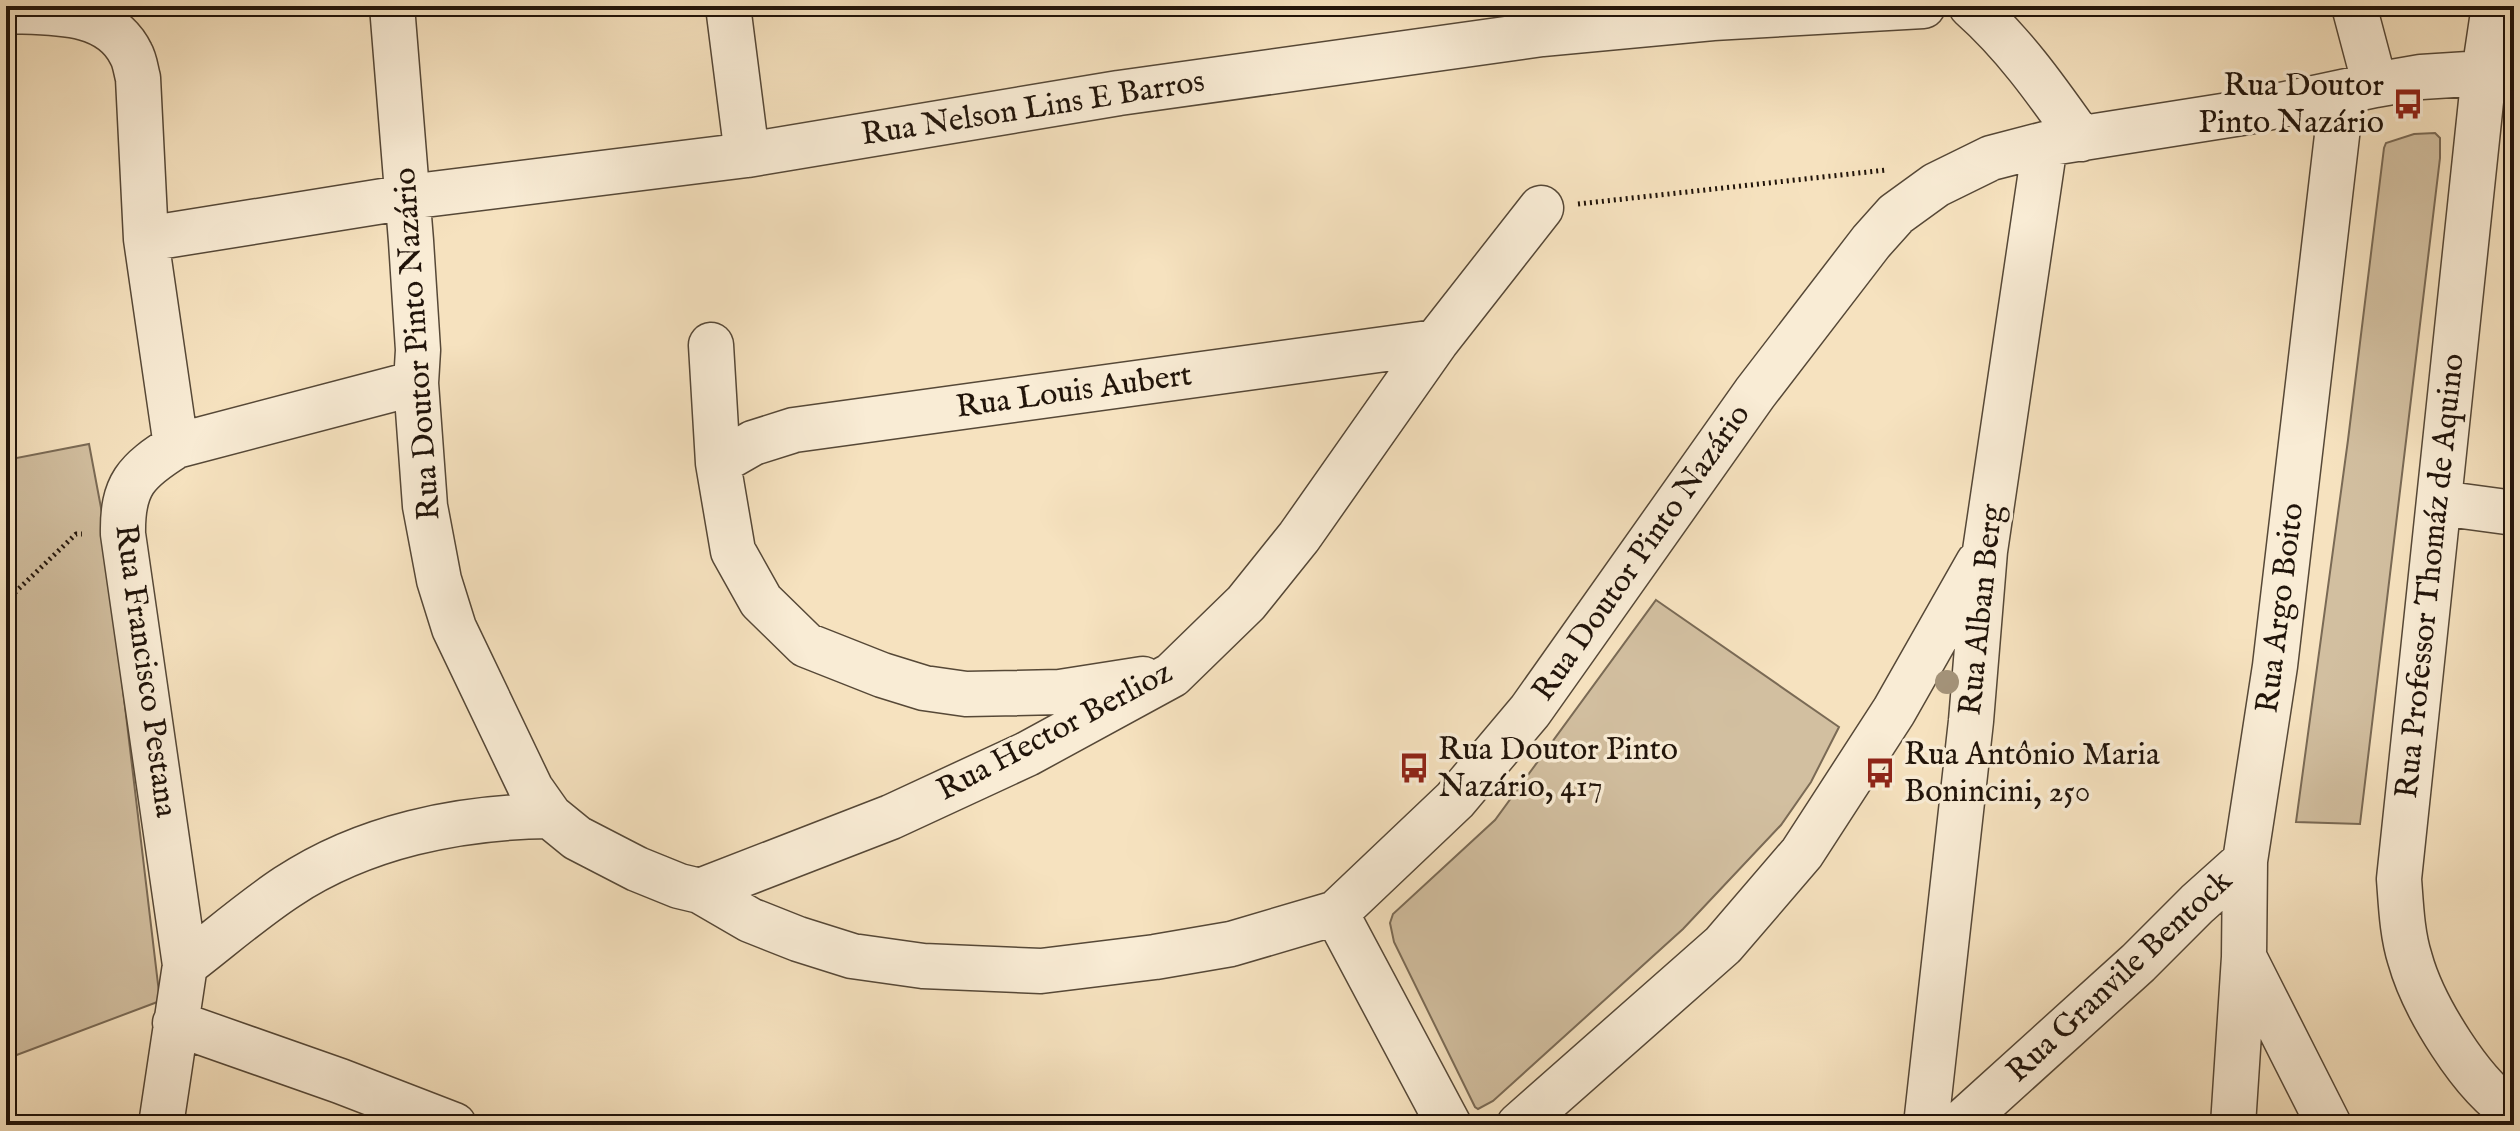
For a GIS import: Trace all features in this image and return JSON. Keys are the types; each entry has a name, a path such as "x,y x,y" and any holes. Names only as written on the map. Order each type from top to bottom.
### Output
{"street":[{"name":"Rua Doutor Pinto Nazário","path":"392,6 408,197 425,506 442,592 454,628 531,789 550,816 577,838 637,869 700,891 750,920 798,939 852,956 923,966 1041,971 1231,944 1336,913 1455,800 1530,711 1755,393 1871,242 1896,214 1936,185 1991,158 2063,141 2248,112 2421,77 2484,73"},
{"path":"728,6 747,155"},
{"name":"Rua Nelson Lins E Barros","path":"146,239 408,197 747,155 1119,93 1542,34 1713,18 1923,6"},
{"path":"1971,6 1998,30 2020,56 2063,141"},
{"path":"2354,6 2359,89"},
{"name":"Rua Professor Thomáz de Aquino","path":"2494,6 2484,73 2399,879 2410,960 2431,1010 2463,1060 2501,1104 2514,1112"},
{"path":"6,11 76,15 112,30 131,53 138,78 146,239 176,446"},
{"name":"Rua Argo Boito","path":"2233,1125 2244,957 2245,861 2359,89"},
{"name":"Rua Alban Berg","path":"1926,1125 1969,741 1985,551 2063,141"},
{"name":"Rua Hector Berlioz","path":"700,891 904,811 1027,754 1172,675 1246,603 1299,537 1436,342 1541,208"},
{"name":"Rua Louis Aubert","path":"718,463 753,443 794,430 1436,342"},
{"path":"711,345 718,463 733,551 761,601 806,645 924,688 966,694 1060,692 1172,675"},
{"name":"Rua Francisco Pestana","path":"161,1125 185,965 123,534 122,513 132,481 147,464 176,446 416,383"},
{"path":"2440,503 2514,513"},
{"path":"1519,1125 1615,1044 1723,945 1802,853 1882,732 1985,551"},
{"path":"1882,732 1912,709 1931,703 1946,708 1969,741"},
{"path":"185,965 287,887 345,855 405,835 506,817 550,816"},
{"name":"Rua Granvile Bentock","path":"1959,1125 2245,861"},
{"path":"1336,913 1449,1125"},
{"path":"2244,957 2329,1125"},
{"path":"175,1023 454,1125"}],"path":[{"path":"1541,208 1898,169"},
{"path":"6,601 76,534 123,534"}],"shaded area":[{"path":"2435,133 2440,138 2440,158 2360,824 2296,822 2384,148 2386,143 2414,134"},
{"path":"89,444 102,513 160,1001 6,1059 6,460"},
{"path":"1656,600 1839,727 1811,782 1781,825 1683,929 1493,1101 1478,1109 1394,942 1390,923 1393,914 1495,820"}],"place":[{"name":"Rua Doutor Pinto Nazário","path":"2408,104"},
{"name":"Rua Doutor Pinto Nazário, 417","path":"1414,768"},
{"name":"Rua Antônio Maria Bonincini, 250","path":"1880,773"}]}
